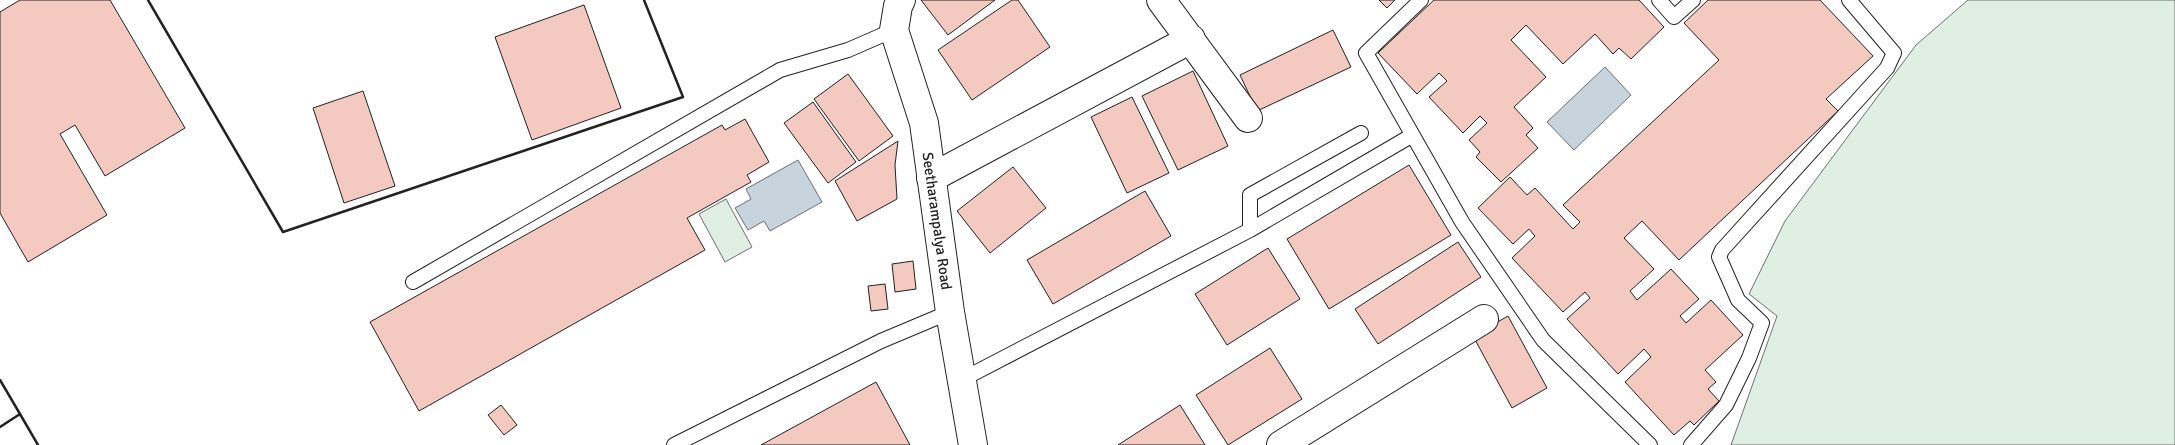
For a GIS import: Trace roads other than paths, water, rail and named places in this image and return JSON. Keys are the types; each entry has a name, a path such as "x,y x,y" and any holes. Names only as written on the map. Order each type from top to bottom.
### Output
{"street":[{"name":"Seetharampalya Road","path":"901,0 898,6 894,30 924,123 950,312 973,445"},
{"path":"1162,0 1248,118"},
{"path":"931,178 1191,40"},
{"path":"1281,445 1484,319"}],"lane":[{"path":"1421,0 1366,53 1411,136 1462,222 1544,340 1650,445"},
{"path":"1659,0 1674,17 1693,0"},
{"path":"1691,445 1726,405 1749,358 1762,323 1738,300 1719,257 1722,250 1887,68 1894,53 1849,0"},
{"path":"414,282 780,70 848,50 894,30"},
{"path":"1250,230 1250,195 1361,133"},
{"path":"963,379 1250,230 1411,136"},
{"path":"674,445 881,341 950,312"}]}
